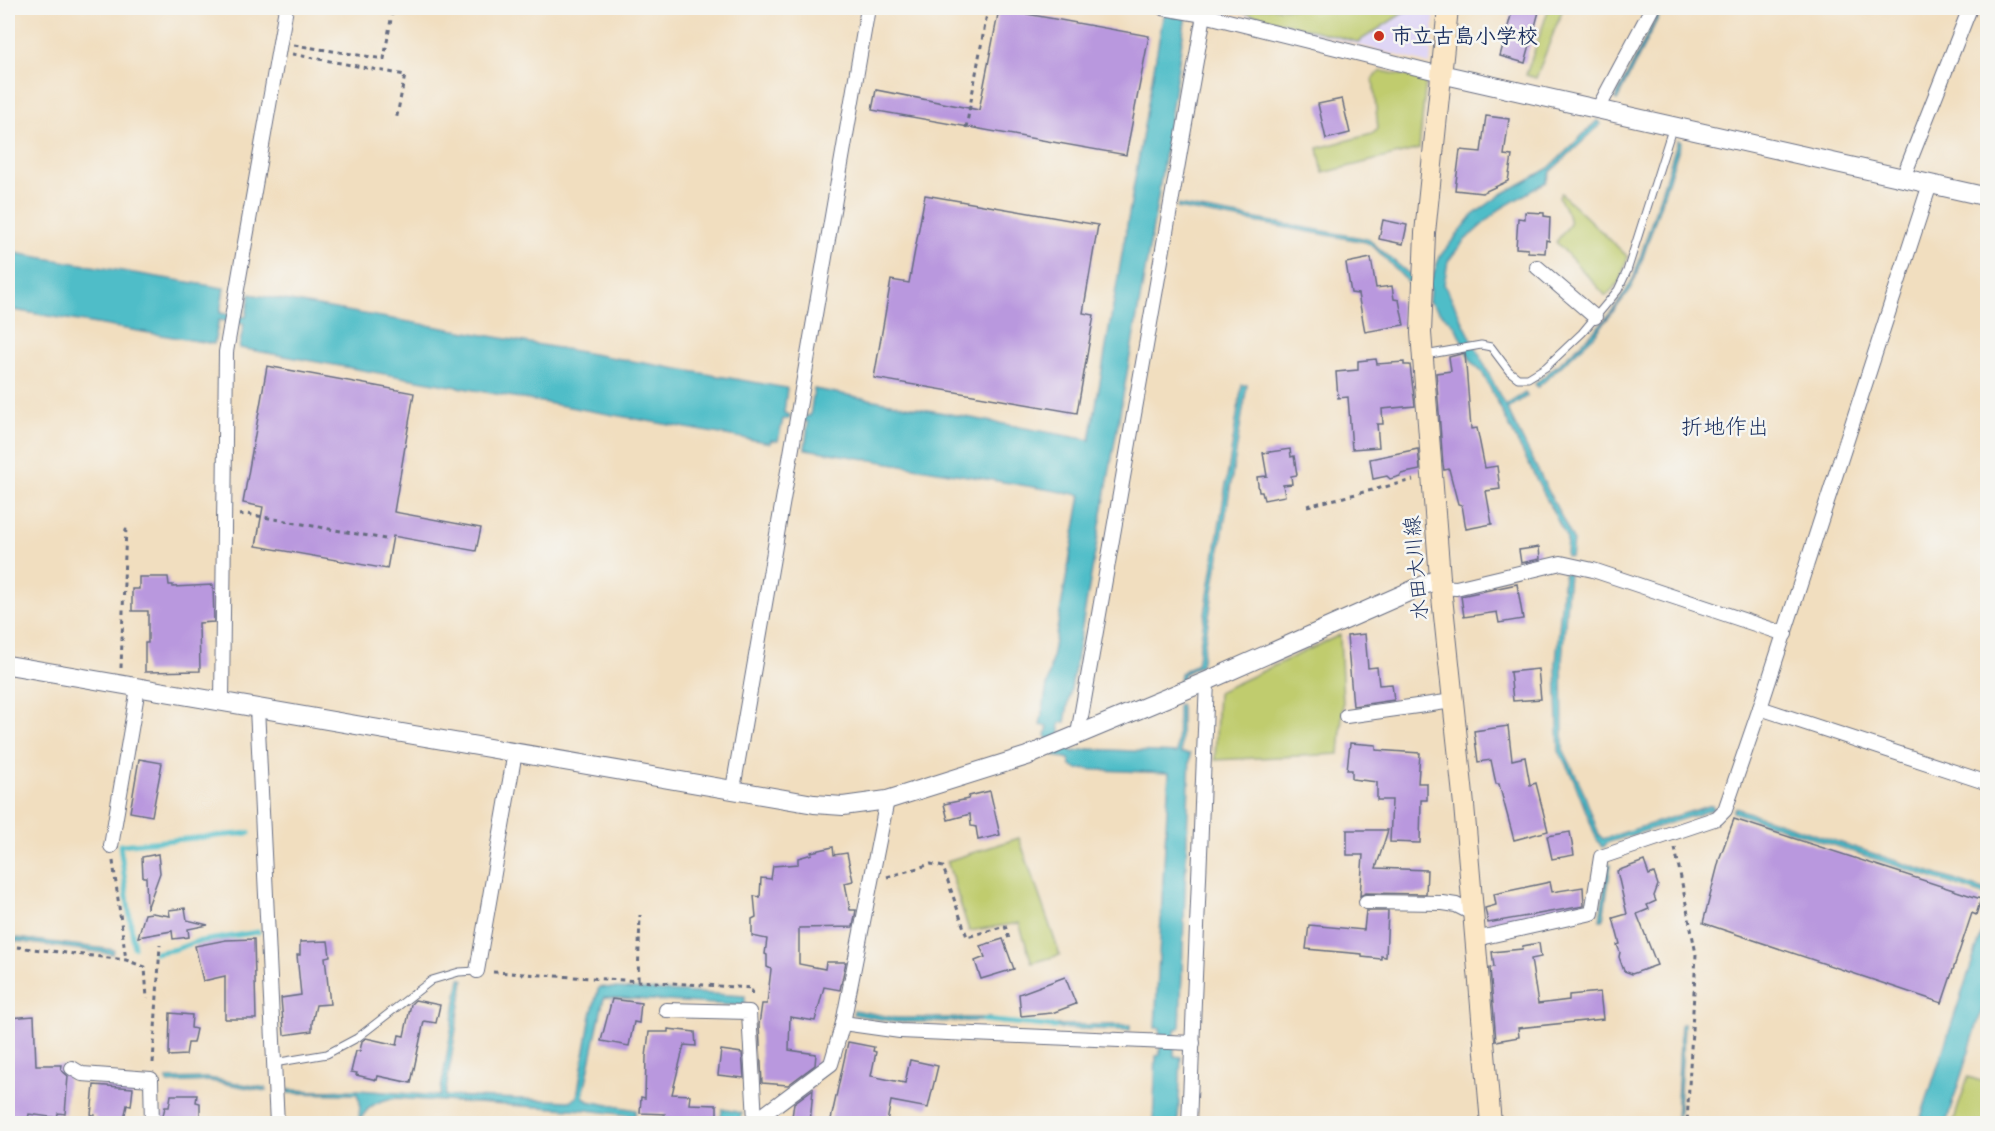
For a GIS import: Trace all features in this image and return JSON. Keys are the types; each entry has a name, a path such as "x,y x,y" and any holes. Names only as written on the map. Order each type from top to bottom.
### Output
{"main road":[{"name":"水田大川線","path":"1448,8 1425,233 1421,333 1441,583 1491,1124"}],"street":[{"path":"222,702 226,352 286,8"},
{"path":"733,789 868,8"},
{"path":"1163,8 1200,14 1441,74 1988,197"},
{"path":"1598,109 1652,8"},
{"path":"1904,178 1970,8"},
{"path":"1075,735 1200,14"},
{"path":"1474,939 1592,913 1601,857 1717,818 1725,810 1785,634 1929,184"},
{"path":"1537,267 1595,318"},
{"path":"8,665 824,805 843,806 887,800 1028,756 1441,583 1456,588 1561,563 1593,570 1785,634"},
{"path":"1190,1124 1189,1042 1208,681"},
{"path":"111,846 129,686"},
{"path":"1346,716 1453,701"},
{"path":"257,708 277,1124"},
{"path":"1760,708 1988,783"},
{"path":"477,971 515,752"},
{"path":"753,1122 831,1064 843,1023 887,800"},
{"path":"1366,902 1443,903 1456,905 1472,913"},
{"path":"666,1010 749,1012 753,1122"},
{"path":"843,1023 900,1031 1189,1042"},
{"path":"72,1068 82,1074 152,1079 152,1124"}],"lane":[{"path":"1422,356 1481,345 1491,347 1509,371 1518,378 1528,378 1546,367 1582,333 1618,290 1627,271 1673,126"},
{"path":"274,1063 327,1054 357,1038 432,980 459,972 477,971"}],"path":[{"path":"280,47 384,59 393,8"},
{"path":"966,128 988,8"},
{"path":"280,47 405,75 396,121"},
{"path":"1307,506 1432,476"},
{"path":"225,515 248,514 385,539"},
{"path":"126,526 129,686"},
{"path":"1672,834 1696,954 1687,1124"},
{"path":"111,846 126,960"},
{"path":"871,882 932,864 943,867 967,937 1005,926 1009,939"},
{"path":"638,981 640,915"},
{"path":"152,1079 160,945"},
{"path":"8,946 126,960 145,967 147,999"},
{"path":"477,971 752,988 749,1012"}],"shaded area":[{"name":"市立古島小学校","path":"1220,8 1435,8 1430,64"}],"green space":[{"path":"1226,8 1411,8 1358,42"},
{"path":"1549,8 1563,8 1536,78 1526,75"},
{"path":"1382,71 1426,80 1419,149 1323,173 1318,148 1372,134 1378,129 1373,78"},
{"path":"1561,193 1628,257 1619,282 1606,296 1556,242 1570,224 1559,197"},
{"path":"1340,635 1343,704 1339,754 1215,760 1218,692"},
{"path":"1019,838 1060,955 1032,963 1019,923 969,931 947,861"},
{"path":"1968,1077 1987,1083 1987,1123 1953,1123"}],"water":[{"path":"1167,8 1187,8 1157,204 1065,722 1060,723 1064,743 1073,752 1088,749 1177,753 1178,705 1180,704 1181,707 1181,753 1190,754 1180,1028 1175,1029 1174,1056 1181,1057 1178,1123 1153,1123 1156,1056 1160,1055 1160,1028 1155,1028 1169,773 1077,769 1071,766 1069,759 1055,756 1046,735 1048,727 1040,725 1081,495 805,449 808,422 804,421 806,416 810,416 814,389 1090,440 1162,22"},
{"path":"1663,8 1617,100 1615,99"},
{"path":"1598,120 1601,124 1550,172 1546,182 1500,209 1464,241 1448,261 1444,284 1505,406 1525,393 1527,396 1507,409 1573,540 1571,557 1566,556 1567,539 1482,372 1472,363 1455,326 1429,302 1430,288 1410,284 1375,248 1366,242 1177,208 1178,205 1368,239 1408,273 1432,278 1440,256 1473,215 1502,194 1549,168"},
{"path":"1678,140 1681,142 1630,290 1594,336 1538,387 1535,384 1603,322 1625,293 1634,277"},
{"path":"8,252 224,288 220,313 246,317 250,294 787,388 784,413 790,415 789,419 783,419 778,441 771,440 770,443 239,348 244,324 219,320 214,344 8,309"},
{"path":"1242,385 1247,385 1201,665 1183,674 1183,678 1179,680 1180,673 1197,664"},
{"path":"1564,573 1569,573 1562,660 1563,749 1582,788 1599,835 1603,839 1712,805 1714,809 1606,843 1602,847 1597,840 1574,780 1559,751 1556,664"},
{"path":"1735,808 1987,891 1987,896 1733,812"},
{"path":"1608,864 1611,864 1603,920 1600,920"},
{"path":"1987,917 1987,994 1946,1123 1919,1123"},
{"path":"8,937 114,950 113,954 8,940"},
{"path":"460,978 464,980 445,1096 570,1101 577,1097 591,1015 599,987 745,996 745,1006 604,997 583,1096 588,1101 636,1110 635,1116 586,1110 396,1098 374,1105 359,1122 360,1102 357,1094 288,1093 288,1090 358,1090 440,1096"},
{"path":"854,1010 896,1018 990,1018 990,1021 895,1022 853,1014"},
{"path":"1681,1024 1684,1024 1678,1123 1676,1123"},
{"path":"1048,1025 1130,1025 1130,1030 1047,1028"},
{"path":"208,1078 265,1088 266,1091 210,1081 167,1083 167,1079"},
{"path":"722,1109 742,1113 738,1123 724,1123 721,1118"}],"building":[{"path":"1513,8 1540,8 1525,63 1500,56"},
{"path":"999,9 1149,36 1126,155 872,110 876,90 979,110"},
{"path":"1342,99 1350,133 1326,139 1318,104"},
{"path":"1486,116 1509,119 1504,155 1512,156 1508,181 1482,193 1455,190 1460,150 1481,152"},
{"path":"925,195 1098,225 1083,313 1094,315 1077,413 874,378 891,280 909,283"},
{"path":"1525,212 1544,213 1544,216 1550,217 1549,241 1546,240 1545,253 1528,252 1528,249 1516,248 1518,218 1525,219"},
{"path":"1383,220 1407,225 1403,244 1379,239"},
{"path":"1371,258 1376,288 1392,286 1394,299 1399,300 1404,325 1365,332 1358,294 1351,293 1346,263"},
{"path":"1465,353 1471,429 1477,428 1485,468 1497,466 1500,489 1486,491 1492,524 1466,529 1462,505 1458,504 1449,469 1444,470 1436,373 1451,371 1449,357"},
{"path":"1376,359 1377,364 1404,362 1404,365 1410,365 1415,406 1382,409 1383,424 1377,424 1379,447 1352,449 1348,397 1338,398 1336,372 1358,370 1358,361"},
{"path":"267,366 414,393 394,512 481,528 476,551 393,536 387,569 256,546 263,507 243,503"},
{"path":"1290,449 1291,457 1294,456 1297,475 1291,476 1292,484 1283,485 1285,496 1264,500 1262,492 1259,492 1257,477 1267,476 1263,453"},
{"path":"1418,449 1420,470 1390,479 1387,476 1373,479 1370,459"},
{"path":"1539,547 1540,559 1521,563 1519,550"},
{"path":"139,577 168,577 169,585 173,587 213,585 214,622 199,623 200,671 145,672 148,611 132,611 132,589 139,589"},
{"path":"1517,584 1523,619 1499,623 1497,612 1464,617 1461,596"},
{"path":"1365,634 1368,668 1377,667 1379,685 1392,684 1394,700 1353,706 1347,636"},
{"path":"1538,669 1541,699 1513,701 1510,672"},
{"path":"1508,726 1512,760 1525,757 1530,785 1536,783 1548,831 1514,840 1499,784 1496,784 1491,760 1478,762 1474,731"},
{"path":"1350,743 1376,745 1376,750 1420,753 1418,783 1427,783 1427,800 1421,800 1420,843 1390,842 1392,800 1377,800 1377,782 1352,779 1352,770 1347,770"},
{"path":"139,759 162,763 152,816 130,812"},
{"path":"990,791 1000,835 978,840 976,827 971,826 970,814 948,820 944,804"},
{"path":"1734,819 1981,899 1976,915 1972,913 1942,1003 1703,923 1720,857"},
{"path":"1347,830 1388,830 1376,868 1427,870 1426,894 1366,893 1360,896 1363,855 1347,855"},
{"path":"1570,832 1574,855 1552,859 1547,836"},
{"path":"833,847 834,855 847,853 853,881 845,883 850,910 856,910 853,927 799,928 799,964 825,969 826,962 846,962 840,990 824,987 815,1021 790,1017 789,1050 816,1054 815,1065 788,1085 762,1083 759,1025 762,1004 767,1004 771,969 767,967 767,955 765,954 767,939 752,936 752,919 756,917 754,896 760,897 761,878 771,879 773,866 798,864 798,858 812,854 811,852"},
{"path":"158,854 160,873 147,909 146,877 143,877 142,857"},
{"path":"1644,861 1649,875 1654,873 1658,885 1654,896 1656,901 1647,905 1649,909 1637,914 1657,965 1632,974 1624,971 1619,957 1620,952 1617,945 1620,944 1613,918 1627,914 1617,871"},
{"path":"1550,882 1552,892 1583,887 1584,906 1488,923 1485,908 1496,905 1494,894"},
{"path":"185,908 187,920 208,925 188,929 189,937 173,939 172,931 138,937 145,914 170,916 169,910"},
{"path":"1366,911 1388,911 1386,957 1381,956 1381,959 1362,957 1362,954 1306,949 1309,925 1364,930"},
{"path":"254,939 256,1019 225,1019 225,976 203,981 195,946 226,940"},
{"path":"1003,939 1014,969 981,979 975,961 985,957 980,946"},
{"path":"328,941 330,956 325,957 330,1004 316,1005 312,1031 284,1035 281,998 301,995 297,955 300,955 300,942"},
{"path":"1539,943 1541,957 1531,959 1538,1004 1569,1000 1569,995 1600,992 1603,1019 1518,1028 1519,1037 1496,1041 1490,968 1494,967 1492,952 1522,949 1523,946"},
{"path":"1065,977 1076,1004 1052,1013 1021,1016 1019,994"},
{"path":"612,999 641,1003 639,1023 634,1022 629,1046 601,1041"},
{"path":"415,1000 440,1005 436,1023 424,1021 411,1083 378,1076 377,1080 351,1072 356,1051 360,1051 362,1041 366,1038 397,1045 399,1035 404,1036 411,1004"},
{"path":"170,1013 192,1015 191,1028 196,1029 193,1043 188,1043 186,1055 169,1056"},
{"path":"34,1016 36,1065 62,1065 61,1070 68,1076 65,1114 58,1113 57,1118 29,1114 27,1124 8,1124 8,1018"},
{"path":"668,1029 695,1032 696,1046 684,1045 672,1094 690,1095 689,1104 717,1105 717,1124 662,1124 665,1114 640,1113 641,1097 645,1098 649,1032 668,1032"},
{"path":"848,1042 874,1047 873,1051 876,1052 871,1076 905,1083 910,1060 938,1066 928,1108 891,1101 887,1122 830,1124"},
{"path":"721,1050 742,1053 744,1078 718,1075"},
{"path":"94,1085 133,1088 131,1106 127,1105 123,1123 95,1120 95,1115 91,1115"},
{"path":"813,1089 810,1124 791,1124 794,1103"},
{"path":"171,1095 197,1095 196,1102 200,1103 200,1124 161,1124 165,1107 169,1107"}],"waterway":[{"path":"134,947 120,845 249,833"},
{"path":"155,953 195,942 258,932"},
{"path":"983,1020 1055,1027"}],"place":[{"name":"市立古島小学校","path":"1379,36"}],"district":[{"name":"折地作出","path":"1725,426"}]}
